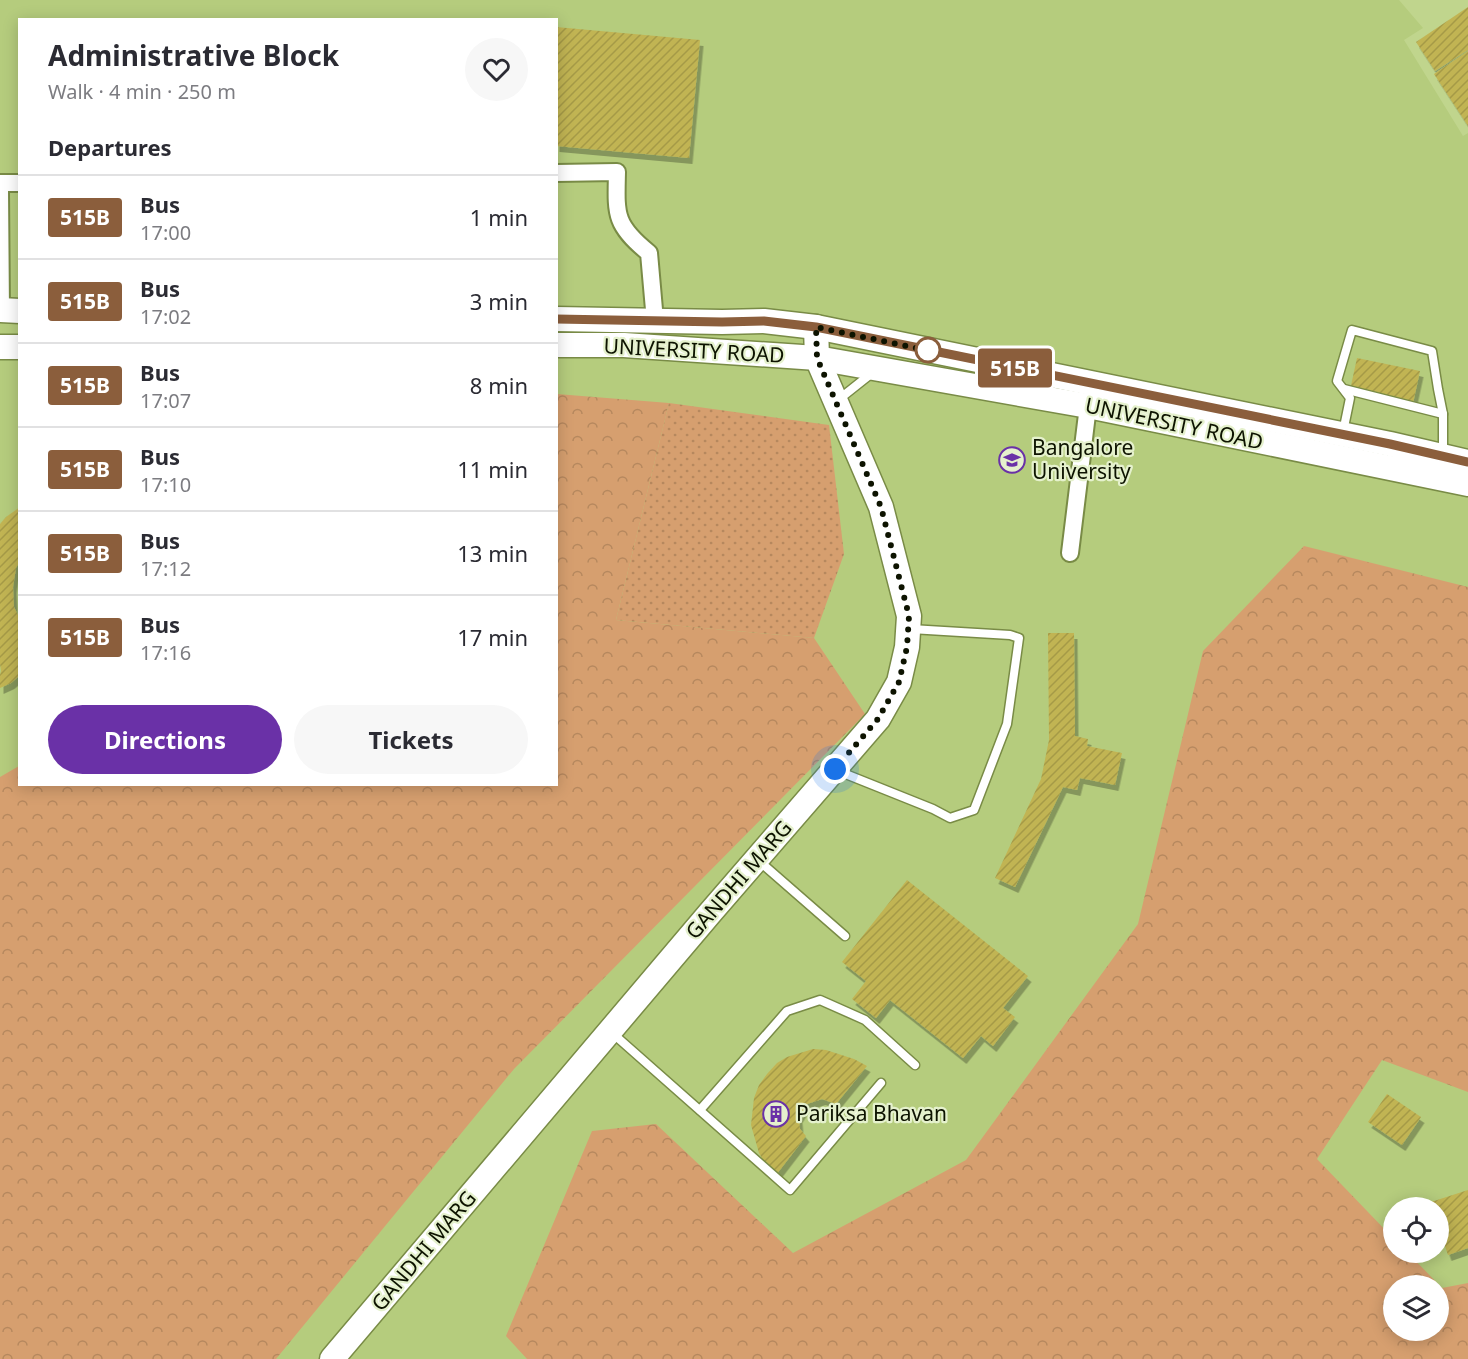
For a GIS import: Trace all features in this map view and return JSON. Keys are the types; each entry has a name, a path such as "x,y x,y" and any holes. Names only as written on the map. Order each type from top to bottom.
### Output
{"main road":[{"name":"UNIVERSITY ROAD","path":"558,319 764,321 816,327 1271,432 1468,484"},
{"name":"GANDHI MARG","path":"332,1359 878,719 899,682 907,647 909,616 881,507 817,358 816,327"},
{"name":"UNIVERSITY ROAD","path":"558,345 624,345 817,358 1088,406 1271,432 1343,434 1468,462"},
{"path":"0,347 18,347"}],"street":[{"path":"558,173 617,171 617,212 623,227 635,242 649,253 655,321"},
{"path":"0,183 18,183"},
{"path":"0,190 5,311"},
{"path":"1070,553 1088,406"}],"lane":[{"path":"1343,434 1350,398 1337,381 1352,330 1432,351 1443,414 1443,455"},
{"path":"836,402 877,369"},
{"path":"1344,389 1443,414"},
{"path":"835,769 950,818 974,810 1007,724 1019,638 1010,635 908,629"},
{"path":"757,859 845,936"},
{"path":"700,1110 787,1011 820,1000 865,1020 915,1065"},
{"path":"610,1031 790,1190 880,1083"}],"shaded area":[{"name":"Bangalore University","path":"0,0 1399,0 1423,28 1404,40 1463,136 1468,133 1468,1359 0,1359"}],"green space":[{"path":"558,394 669,403 616,620 814,638 865,714 514,1069 276,1359 0,1359 0,777 18,767 18,786 558,786"},
{"path":"669,403 829,425 844,554 814,638 616,620"},
{"path":"1304,546 1468,587 1468,1092 1382,1060 1317,1159 1383,1228 1383,1263 1418,1263 1429,1275 1383,1275 1383,1341 1449,1341 1449,1287 1468,1283 1468,1359 527,1359 506,1336 592,1131 656,1124 793,1253 966,1160 1138,924 1203,651"}],"building":[{"path":"1468,7 1468,50 1435,71 1416,42"},
{"path":"558,27 700,40 689,158 558,146"},
{"path":"1468,51 1468,126 1434,74"},
{"path":"1357,358 1420,371 1413,403 1350,390"},
{"path":"18,508 18,564 13,587 14,607 18,615 18,677 0,688 0,524"},
{"path":"1048,633 1074,633 1075,736 1088,739 1087,746 1122,753 1115,785 1080,778 1077,790 1063,787 1015,887 995,878 1041,779 1049,740"},
{"path":"907,880 1028,976 1003,1008 1015,1017 993,1046 981,1036 963,1058 890,1000 876,1018 852,999 866,981 842,962"},
{"name":"Pariksa Bhavan","path":"813,1049 826,1050 867,1066 836,1104 822,1099 807,1104 799,1117 800,1129 806,1136 776,1175 759,1153 751,1125 754,1098 759,1085 777,1063 787,1057"},
{"path":"1387,1094 1421,1117 1402,1145 1368,1122"},
{"path":"1468,1190 1468,1248 1449,1255 1449,1197 1446,1197"}],"bus line":[{"name":"515B","path":"558,319 764,321 816,327 1390,444 1468,462"}],"place":[{"name":"Bangalore University","path":"1012,460"},
{"name":"Pariksa Bhavan","path":"776,1114"}],"route":[{"path":"835,769 878,719 899,682 907,647 909,616 881,507 817,358 816,327 930,351 928,350"}]}
